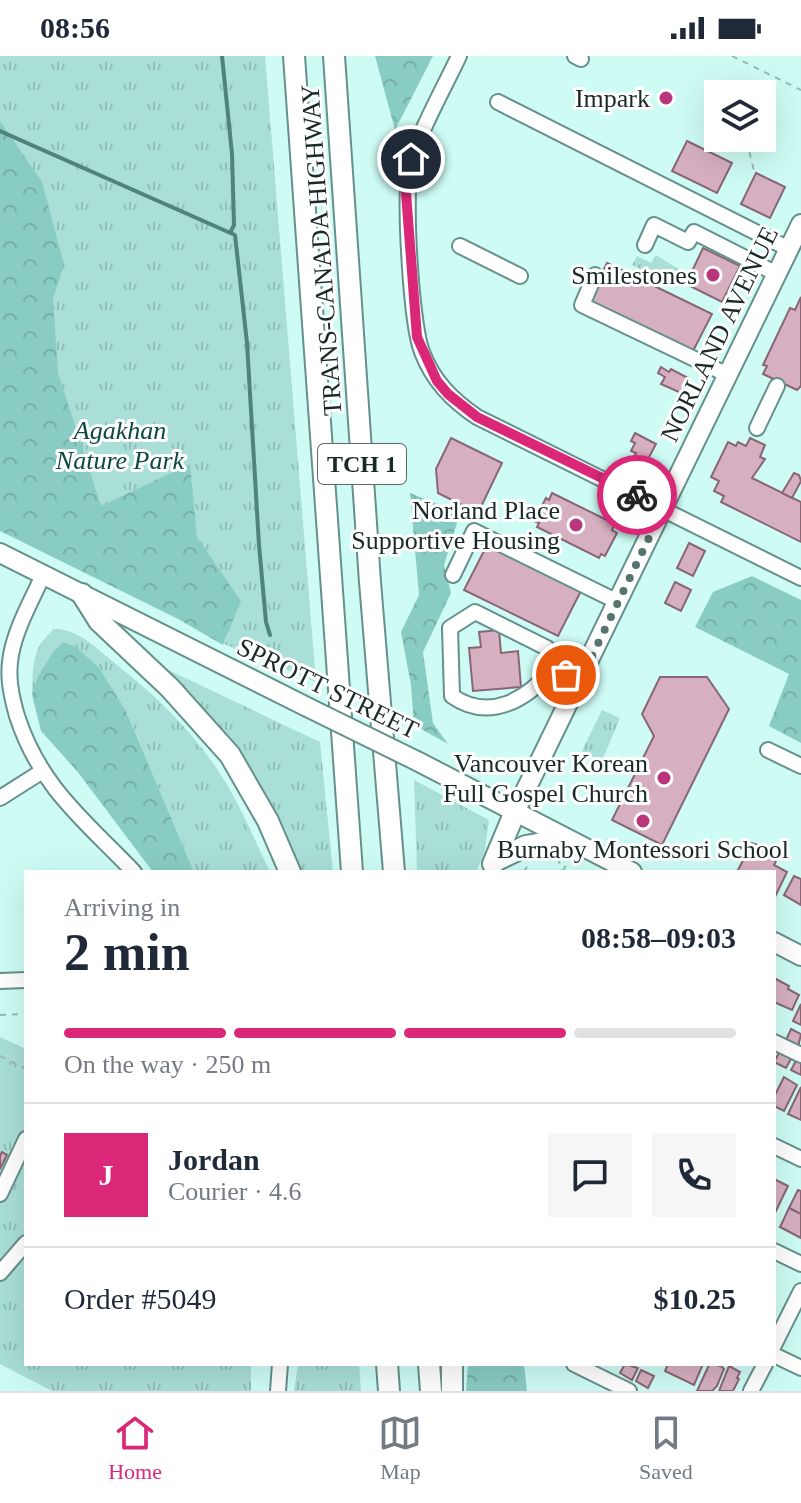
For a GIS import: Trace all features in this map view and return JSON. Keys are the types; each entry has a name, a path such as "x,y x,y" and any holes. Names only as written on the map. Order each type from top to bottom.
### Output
{"highway":[{"name":"TRANS-CANADA HIGHWAY","path":"294,56 352,870"},
{"name":"TRANS-CANADA HIGHWAY","path":"334,56 369,567 394,870"},
{"path":"82,594 99,621 170,688 230,755 268,821 289,870"},
{"path":"492,866 515,812"},
{"path":"492,866 526,846 564,850"},
{"path":"387,1366 389,1391"},
{"path":"429,1366 431,1391"},
{"path":"452,1366 452,1391"}],"main road":[{"name":"NORLAND AVENUE","path":"515,812 801,224"},
{"name":"SPROTT STREET","path":"0,553 515,812 564,850 626,870"},
{"path":"776,943 801,956"}],"street":[{"path":"459,56 411,159 406,193 417,337 437,381 477,417 801,578"},
{"path":"498,102 789,249"},
{"path":"645,245 654,225 688,242 694,232 777,274"},
{"path":"460,246 520,276"},
{"path":"595,275 582,305 728,375"},
{"path":"757,428 777,386"},
{"path":"453,575 474,531 618,602"},
{"path":"43,575 15,642 10,678 19,721 41,772 64,802 132,870"},
{"path":"475,612 547,648 552,669 537,687 506,706 467,706 452,696 450,628 475,612"},
{"path":"552,669 580,681"},
{"path":"768,750 801,766"},
{"path":"0,798 41,772"},
{"path":"0,981 24,980"},
{"path":"776,1043 801,1055"},
{"path":"0,1194 24,1143"},
{"path":"776,1147 801,1159"},
{"path":"0,1273 24,1245"},
{"path":"776,1252 801,1264"},
{"path":"776,1341 801,1291"},
{"path":"776,1356 801,1368"},
{"path":"278,1391 280,1366"},
{"path":"578,1366 629,1391"},
{"path":"751,1391 764,1366"}],"path":[{"path":"732,56 801,90"},
{"path":"749,152 754,171"},
{"path":"562,870 564,850"},
{"path":"562,870 564,850"},
{"path":"0,1015 24,1014"},
{"path":"0,1056 24,1068"}],"green space":[{"name":"Agakhan Nature Park","path":"0,56 265,56 316,682 224,644 228,633 0,522"},
{"path":"375,56 433,56 395,130"},
{"path":"0,121 42,182 64,264 53,299 58,373 101,506 190,464 197,537 241,601 223,645 178,619 0,531"},
{"path":"656,255 685,273 677,288 632,265 637,256 651,263"},
{"path":"410,493 460,513 444,565 451,593 423,652 433,723 448,744 414,725 411,685 401,632 419,595"},
{"path":"752,576 801,600 801,743 769,726 789,674 695,627 713,592"},
{"path":"54,629 78,635 145,688 175,717 226,783 269,870 193,870 127,713 63,642 44,666 32,695 33,667 37,651"},
{"path":"63,642 76,647 99,668 126,711 193,870 151,870 77,771 41,731 32,695 38,676"},
{"path":"162,667 320,742 333,870 297,870 240,755 185,689"},
{"path":"602,710 620,718 602,761 582,751"},
{"path":"414,780 489,820 485,851 477,870 417,870"},
{"path":"0,1037 24,1048 24,1366 251,1366 251,1391 52,1391 0,1364"},
{"path":"0,1060 24,1072 24,1098 0,1146"},
{"path":"298,1366 359,1366 361,1391 294,1391"},
{"path":"468,1366 524,1366 527,1391 466,1391"}],"building":[{"path":"687,141 704,152 732,163 717,193 672,171"},
{"path":"756,173 785,187 770,218 741,204"},
{"name":"Smilestones","path":"703,248 740,266 722,302 686,284"},
{"path":"607,263 712,314 692,353 587,302"},
{"path":"801,297 801,386 797,390 763,374 767,366 763,365 790,308 795,310"},
{"path":"661,367 688,378 681,393 661,384 665,377 658,373"},
{"path":"635,433 656,444 645,465 632,459 636,453 631,451"},
{"path":"451,438 502,463 478,513 438,493 436,469"},
{"path":"750,438 765,445 760,457 765,459 752,478 801,502 801,542 721,502 724,496 714,491 719,481 711,477 728,442 746,446"},
{"path":"794,473 799,475 801,481 792,498 782,493"},
{"name":"Norland Place Supportive Housing","path":"552,493 615,524 612,530 617,533 605,556 601,554 599,558 537,527 539,523 534,521"},
{"path":"488,543 581,591 558,636 464,590"},
{"path":"689,543 705,551 693,576 677,568"},
{"path":"675,582 691,590 681,611 665,603"},
{"path":"499,630 501,653 518,651 521,687 473,691 469,648 481,647 479,632"},
{"name":"Vancouver Korean Full Gospel Church","path":"660,677 707,677 729,709 662,845 612,820 654,736 642,714"},
{"path":"752,843 766,848 762,854 776,861 774,865 787,872 776,895 776,870 738,870"},
{"path":"794,876 801,879 801,905 784,895"},
{"path":"776,979 799,995 792,1010 776,1003"},
{"path":"801,1004 801,1025 793,1021"},
{"path":"791,1029 801,1034 798,1047 786,1040"},
{"path":"780,1051 792,1057 786,1068 776,1063"},
{"path":"797,1059 801,1061 801,1075 791,1070"},
{"path":"784,1077 797,1085 784,1111 776,1107 776,1093"},
{"path":"801,1087 801,1120 788,1114"},
{"path":"2,1152 7,1155 0,1169 0,1156"},
{"path":"776,1180 788,1186 776,1211"},
{"path":"798,1190 801,1191 801,1214 789,1208"},
{"path":"789,1208 801,1214 801,1238 780,1227"},
{"path":"624,1366 638,1368 632,1380 620,1373"},
{"path":"667,1366 702,1366 694,1385 665,1371"},
{"path":"709,1366 724,1369 712,1391 697,1391"},
{"path":"729,1366 740,1372 739,1379 733,1391 719,1391"},
{"path":"641,1370 654,1376 648,1388 636,1381"}],"waterway":[{"path":"222,56 232,154 234,225 231,231"},
{"path":"0,131 235,235 247,343 259,545 270,635"}],"way so far":[{"path":"566,675 580,681 663,509 637,495"}],"place":[{"name":"Impark","path":"666,98"},
{"name":"Smilestones","path":"713,275"},
{"name":"Norland Place Supportive Housing","path":"576,525"},
{"name":"Vancouver Korean Full Gospel Church","path":"664,778"},
{"name":"Burnaby Montessori School","path":"643,821"}],"route":[{"path":"411,159 406,193 417,337 437,381 461,406 477,417 637,495"}]}
